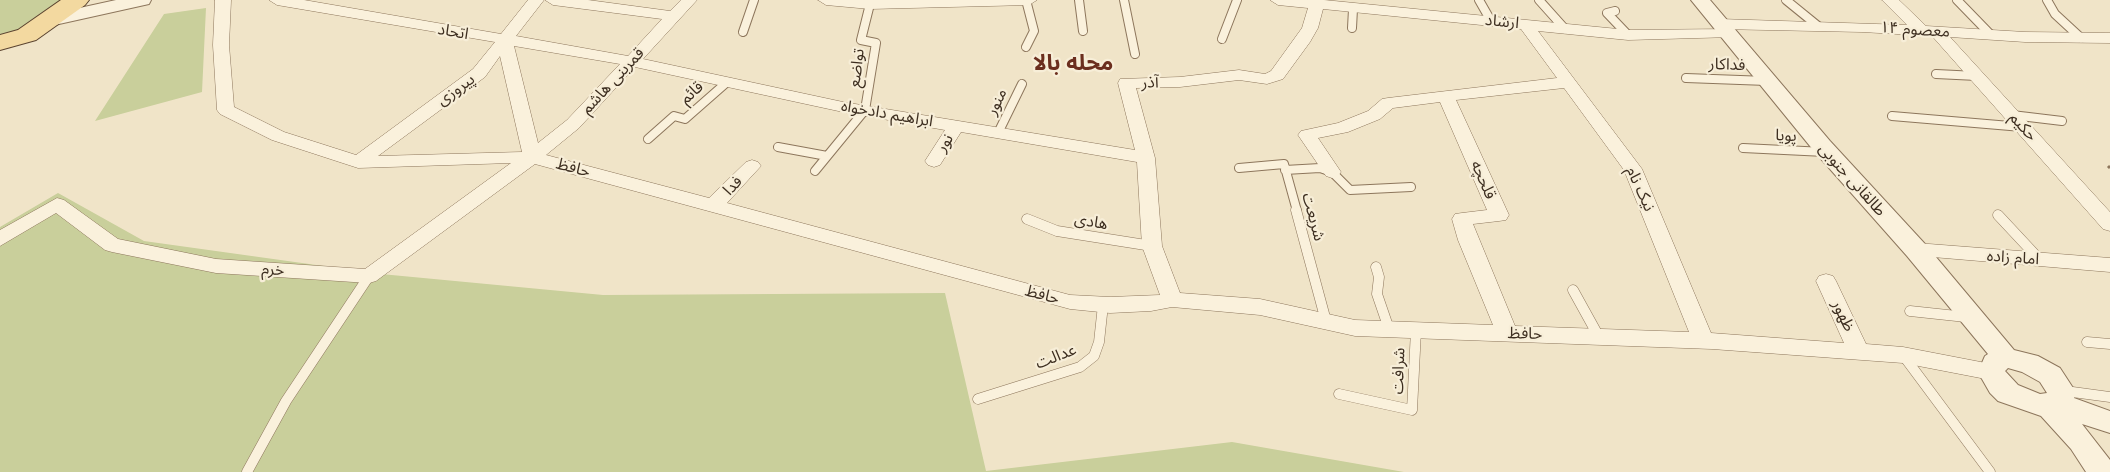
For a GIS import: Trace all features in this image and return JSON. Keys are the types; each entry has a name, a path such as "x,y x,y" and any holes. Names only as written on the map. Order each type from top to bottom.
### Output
{"main road":[{"path":"0,66 27,35 77,0"},
{"path":"0,43 27,35"}],"street":[{"path":"50,20 142,0"},
{"name":"حافظ","path":"223,0 221,45 226,110 278,136 358,162 532,157 1070,302 1103,305 1151,304 1172,300 1260,308 1355,327 1703,340 1903,355 1999,365"},
{"name":"اتحاد","path":"277,0 630,61"},
{"name":"پیروزی","path":"358,162 479,73 536,0"},
{"path":"553,0 674,16"},
{"name":"قمربنی هاشم","path":"532,157 573,124 689,0"},
{"path":"826,0 861,2 1028,0"},
{"name":"ارشاد","path":"1278,0 1628,35 1723,29"},
{"name":"طالقانی جنوبی","path":"1700,0 1827,153 1916,250 1972,317 1999,365 2000,386 2018,399 2039,405 2055,399 2110,422"},
{"name":"حکیم","path":"1890,0 1929,31 1977,76 2110,224"},
{"name":"آذر","path":"1172,300 1152,246 1146,158 1126,83 1180,82 1239,75 1267,79 1277,75 1310,28 1316,5"},
{"name":"نیک نام","path":"1526,25 1633,169 1703,340"},
{"name":"۱۴ معصوم","path":"1723,29 1818,26 1991,35 2110,38"},
{"path":"369,276 532,157 505,41"},
{"name":"ابراهیم دادخواه","path":"630,61 865,110 1146,158"},
{"path":"1332,172 1307,135 1342,128 1374,115 1388,103 1568,82"},
{"name":"قلحچه","path":"1446,97 1498,214 1461,219 1507,333"},
{"name":"نور","path":"934,161 956,126"},
{"name":"فدا","path":"713,206 752,166"},
{"name":"خرم","path":"0,239 57,204 112,245 216,266 369,276"},
{"name":"امام زاده","path":"1916,250 2110,265"},
{"name":"ظهور","path":"1826,281 1859,352"},
{"path":"1999,365 2017,359 2040,368 2050,375 2055,399 2102,472"}],"lane":[{"path":"743,32 754,0"},
{"path":"1026,47 1034,31 1028,0"},
{"path":"1079,0 1083,30"},
{"path":"1124,0 1135,54"},
{"path":"1222,39 1237,0"},
{"path":"1479,0 1491,21"},
{"path":"1539,0 1565,29"},
{"path":"1786,0 1818,26"},
{"path":"1957,0 1991,35"},
{"path":"2047,0 2055,14 2081,38"},
{"name":"تواضع","path":"861,2 861,40 876,43 865,110"},
{"path":"1352,28 1353,9"},
{"path":"1615,11 1607,13 1628,35"},
{"path":"1936,74 1977,76"},
{"name":"فداکار","path":"1686,78 1767,81"},
{"name":"قائم","path":"648,139 674,116 685,119 726,82"},
{"name":"منور","path":"999,133 1022,84"},
{"path":"815,171 865,110"},
{"path":"1892,116 2062,122"},
{"path":"778,147 827,156"},
{"name":"پویا","path":"1743,148 1827,153"},
{"path":"1239,168 1284,164 1285,170 1320,168 1332,172 1350,190 1411,187"},
{"name":"شریعت","path":"1285,170 1326,321"},
{"path":"1998,215 2040,260"},
{"name":"هادی","path":"1027,219 1057,231 1152,246"},
{"path":"1376,267 1379,277 1377,294 1389,329"},
{"path":"247,472 286,401 369,276"},
{"path":"1573,290 1599,337"},
{"name":"عدالت","path":"978,399 1080,367 1094,356 1099,342 1103,305"},
{"path":"1910,311 1972,317"},
{"name":"شرافت","path":"1339,394 1412,410 1416,330"},
{"path":"2087,342 2110,344"},
{"path":"1903,355 1990,472"},
{"path":"2055,399 2110,396"}],"green space":[{"path":"0,0 62,0 21,29 0,35"},
{"path":"206,8 202,92 95,121 164,14"},
{"path":"58,193 144,241 381,274 603,295 945,293 986,471 1232,442 1404,472 0,472 0,227"}],"district":[{"name":"محله بالا","path":"1073,64"}]}
